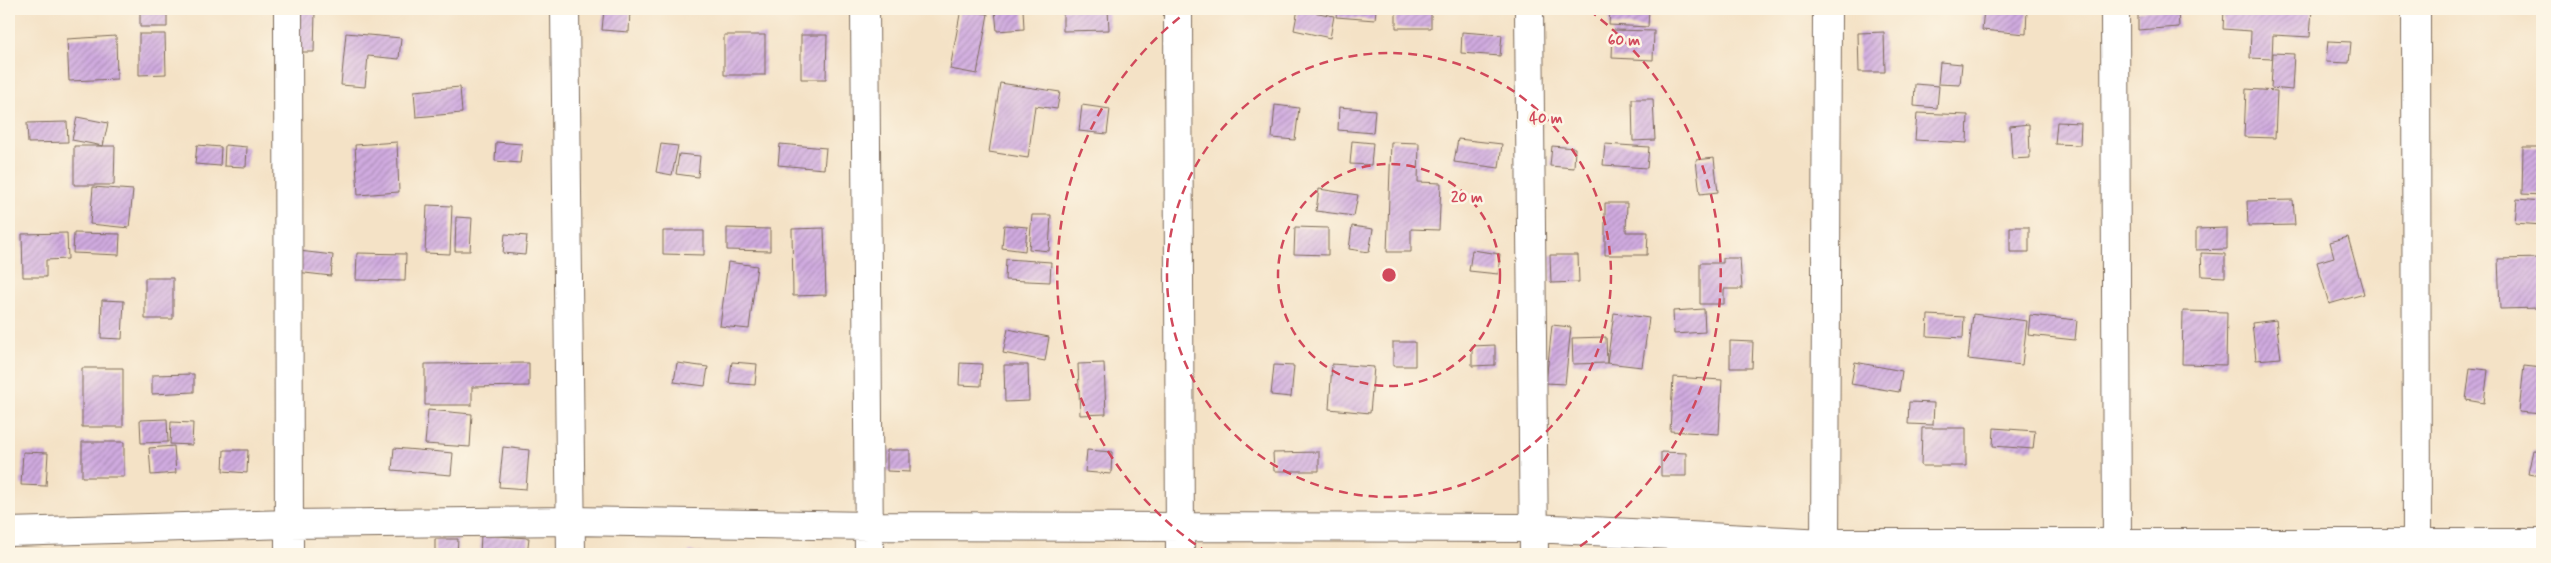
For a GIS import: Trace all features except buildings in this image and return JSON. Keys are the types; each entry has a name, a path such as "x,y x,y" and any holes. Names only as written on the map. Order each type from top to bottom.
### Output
{"street":[{"path":"288,9 289,554"},
{"path":"565,9 571,554"},
{"path":"865,9 869,554"},
{"path":"1178,9 1180,554"},
{"path":"1529,9 1534,541"},
{"path":"1825,548 1827,9"},
{"path":"2116,9 2117,549"},
{"path":"2416,9 2417,549"},
{"path":"9,532 289,524 570,522 869,526 1180,526 1534,541 1825,548 2417,549 2542,543"}]}
